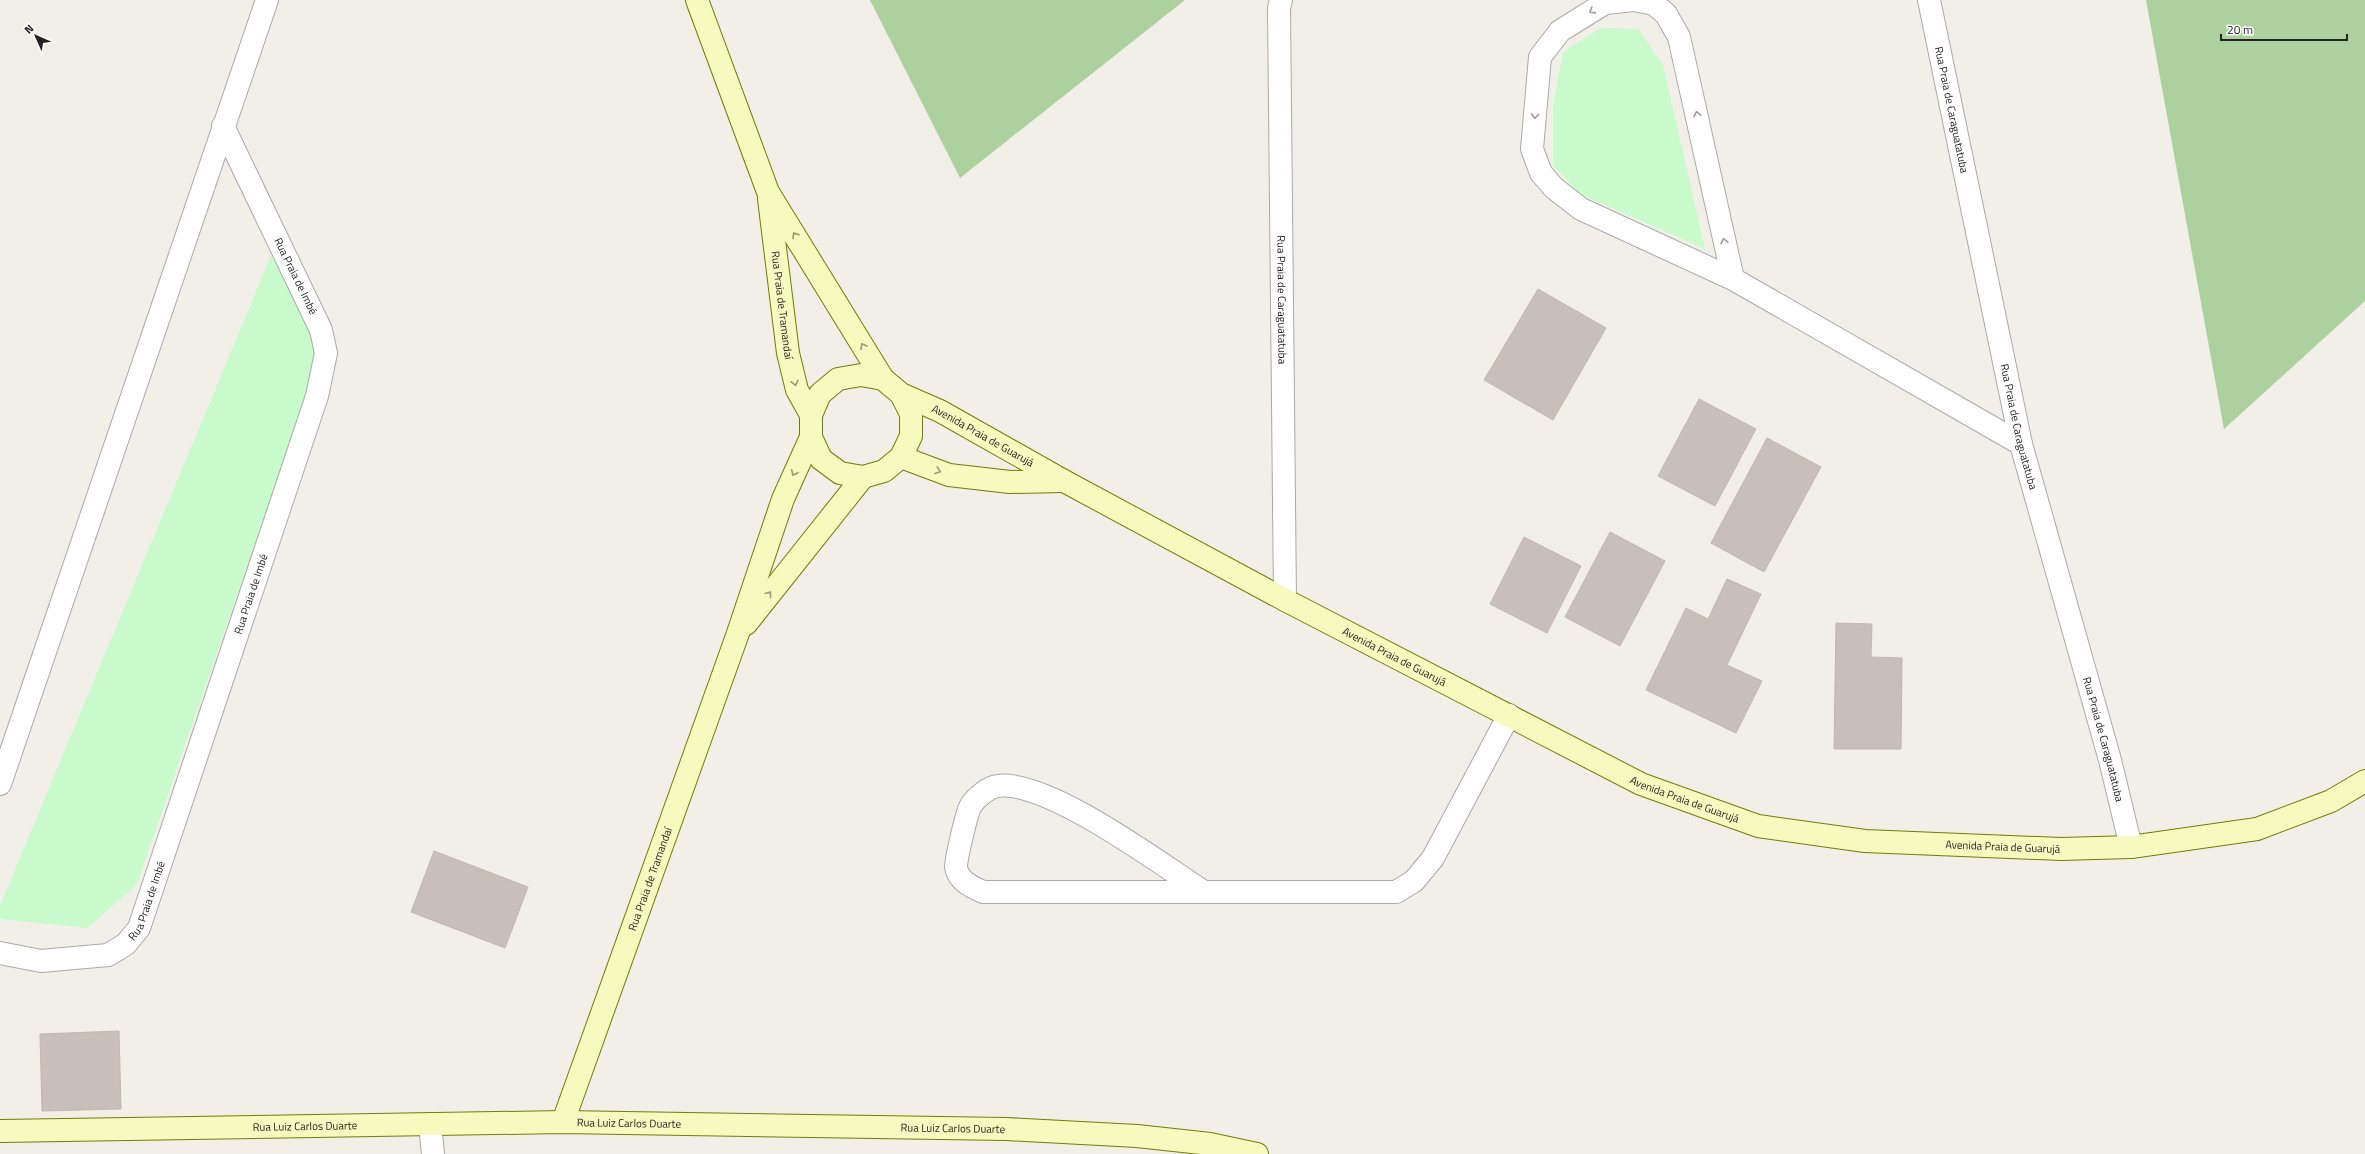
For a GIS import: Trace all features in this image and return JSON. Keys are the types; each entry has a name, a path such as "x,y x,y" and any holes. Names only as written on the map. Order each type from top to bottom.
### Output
{"street":[{"path":"0,784 267,0"},
{"name":"Rua Praia de Tramandaí","path":"697,0 768,192 883,379"},
{"name":"Rua Praia de Caraguatatuba","path":"1281,0 1279,16 1285,600"},
{"path":"1733,279 1679,37 1666,14 1654,4 1634,0 1605,3 1560,31 1540,57 1532,149 1542,173 1554,188 1581,209 1733,279 2021,444"},
{"name":"Rua Praia de Caraguatatuba","path":"1929,0 2021,444 2110,760 2131,847"},
{"name":"Rua Praia de Imbé","path":"0,953 41,961 108,955 126,944 140,928 318,396 326,354 321,330 223,126"},
{"name":"Rua Praia de Tramandaí","path":"768,192 788,352 797,390 811,415"},
{"path":"861,375 883,379 901,394 911,414 911,436 901,457 884,471 863,477 840,473 821,458 811,438 811,415 820,394 838,379 861,375"},
{"name":"Avenida Praia de Guarujá","path":"901,394 947,414 1064,481 1285,600 1641,784 1758,826 1865,841 2061,849 2131,847 2257,829 2332,801 2365,781"},
{"name":"Rua Praia de Tramandaí","path":"563,1122 737,636 782,499 811,438"},
{"name":"Avenida Praia de Guarujá","path":"901,457 949,475 1010,482 1064,481"},
{"name":"Rua Praia de Tramandaí","path":"737,636 863,477"},
{"path":"1201,890 1080,812 1023,787 997,786 984,793 970,806 956,866 960,876 969,886 984,892 1201,890 1396,892 1414,880 1433,858 1509,715"},
{"name":"Rua Luiz Carlos Duarte","path":"0,1131 563,1122 1006,1129 1137,1136 1210,1144 1257,1154"},
{"path":"430,1124 433,1154"}],"green space":[{"path":"870,0 1185,0 960,178"},
{"path":"2146,0 2365,0 2365,301 2224,429"},
{"path":"1601,28 1638,29 1663,65 1705,249 1580,194 1553,165 1553,107 1563,52"},
{"path":"281,232 325,342 137,884 88,928 0,919 0,906"}],"building":[{"path":"1538,289 1606,328 1553,420 1484,380"},
{"path":"1699,399 1756,429 1715,506 1658,476"},
{"path":"1767,438 1821,467 1764,572 1711,543"},
{"path":"1610,532 1665,561 1620,646 1565,617"},
{"path":"1524,537 1581,566 1547,633 1490,604"},
{"path":"1727,579 1761,594 1727,665 1762,681 1736,733 1646,690 1686,608 1708,619"},
{"path":"1836,623 1872,624 1871,657 1902,658 1901,749 1834,749"},
{"path":"434,851 528,887 505,948 411,912"},
{"path":"119,1031 121,1109 42,1111 40,1034"}]}
